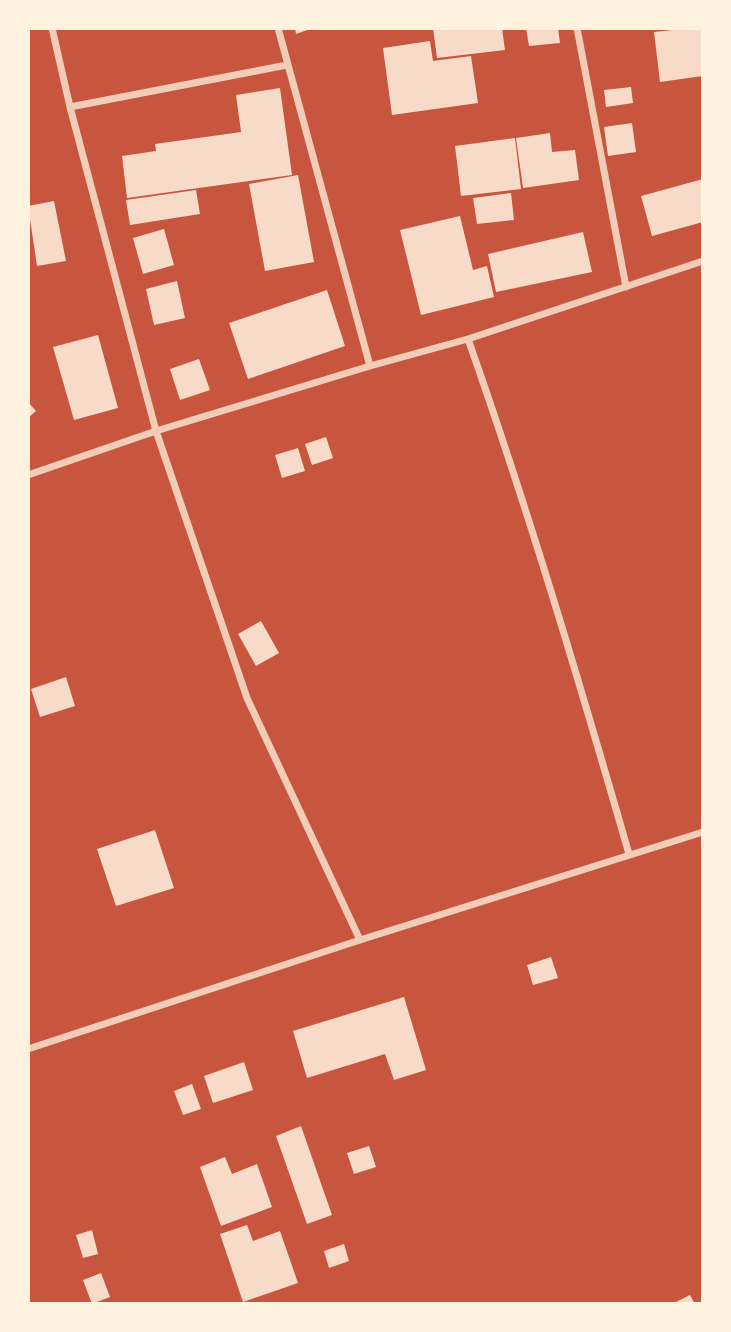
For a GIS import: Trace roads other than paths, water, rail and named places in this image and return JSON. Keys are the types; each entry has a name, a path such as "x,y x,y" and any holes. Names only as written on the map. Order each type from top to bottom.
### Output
{"street":[{"path":"52,28 70,107 156,431 247,698 360,940"},
{"path":"278,28 370,366"},
{"path":"577,28 626,287"},
{"path":"70,107 287,65"},
{"path":"28,475 156,431 468,339 703,261"},
{"path":"468,339 520,488 575,664 629,855"},
{"path":"28,1049 360,940 703,832"}]}
